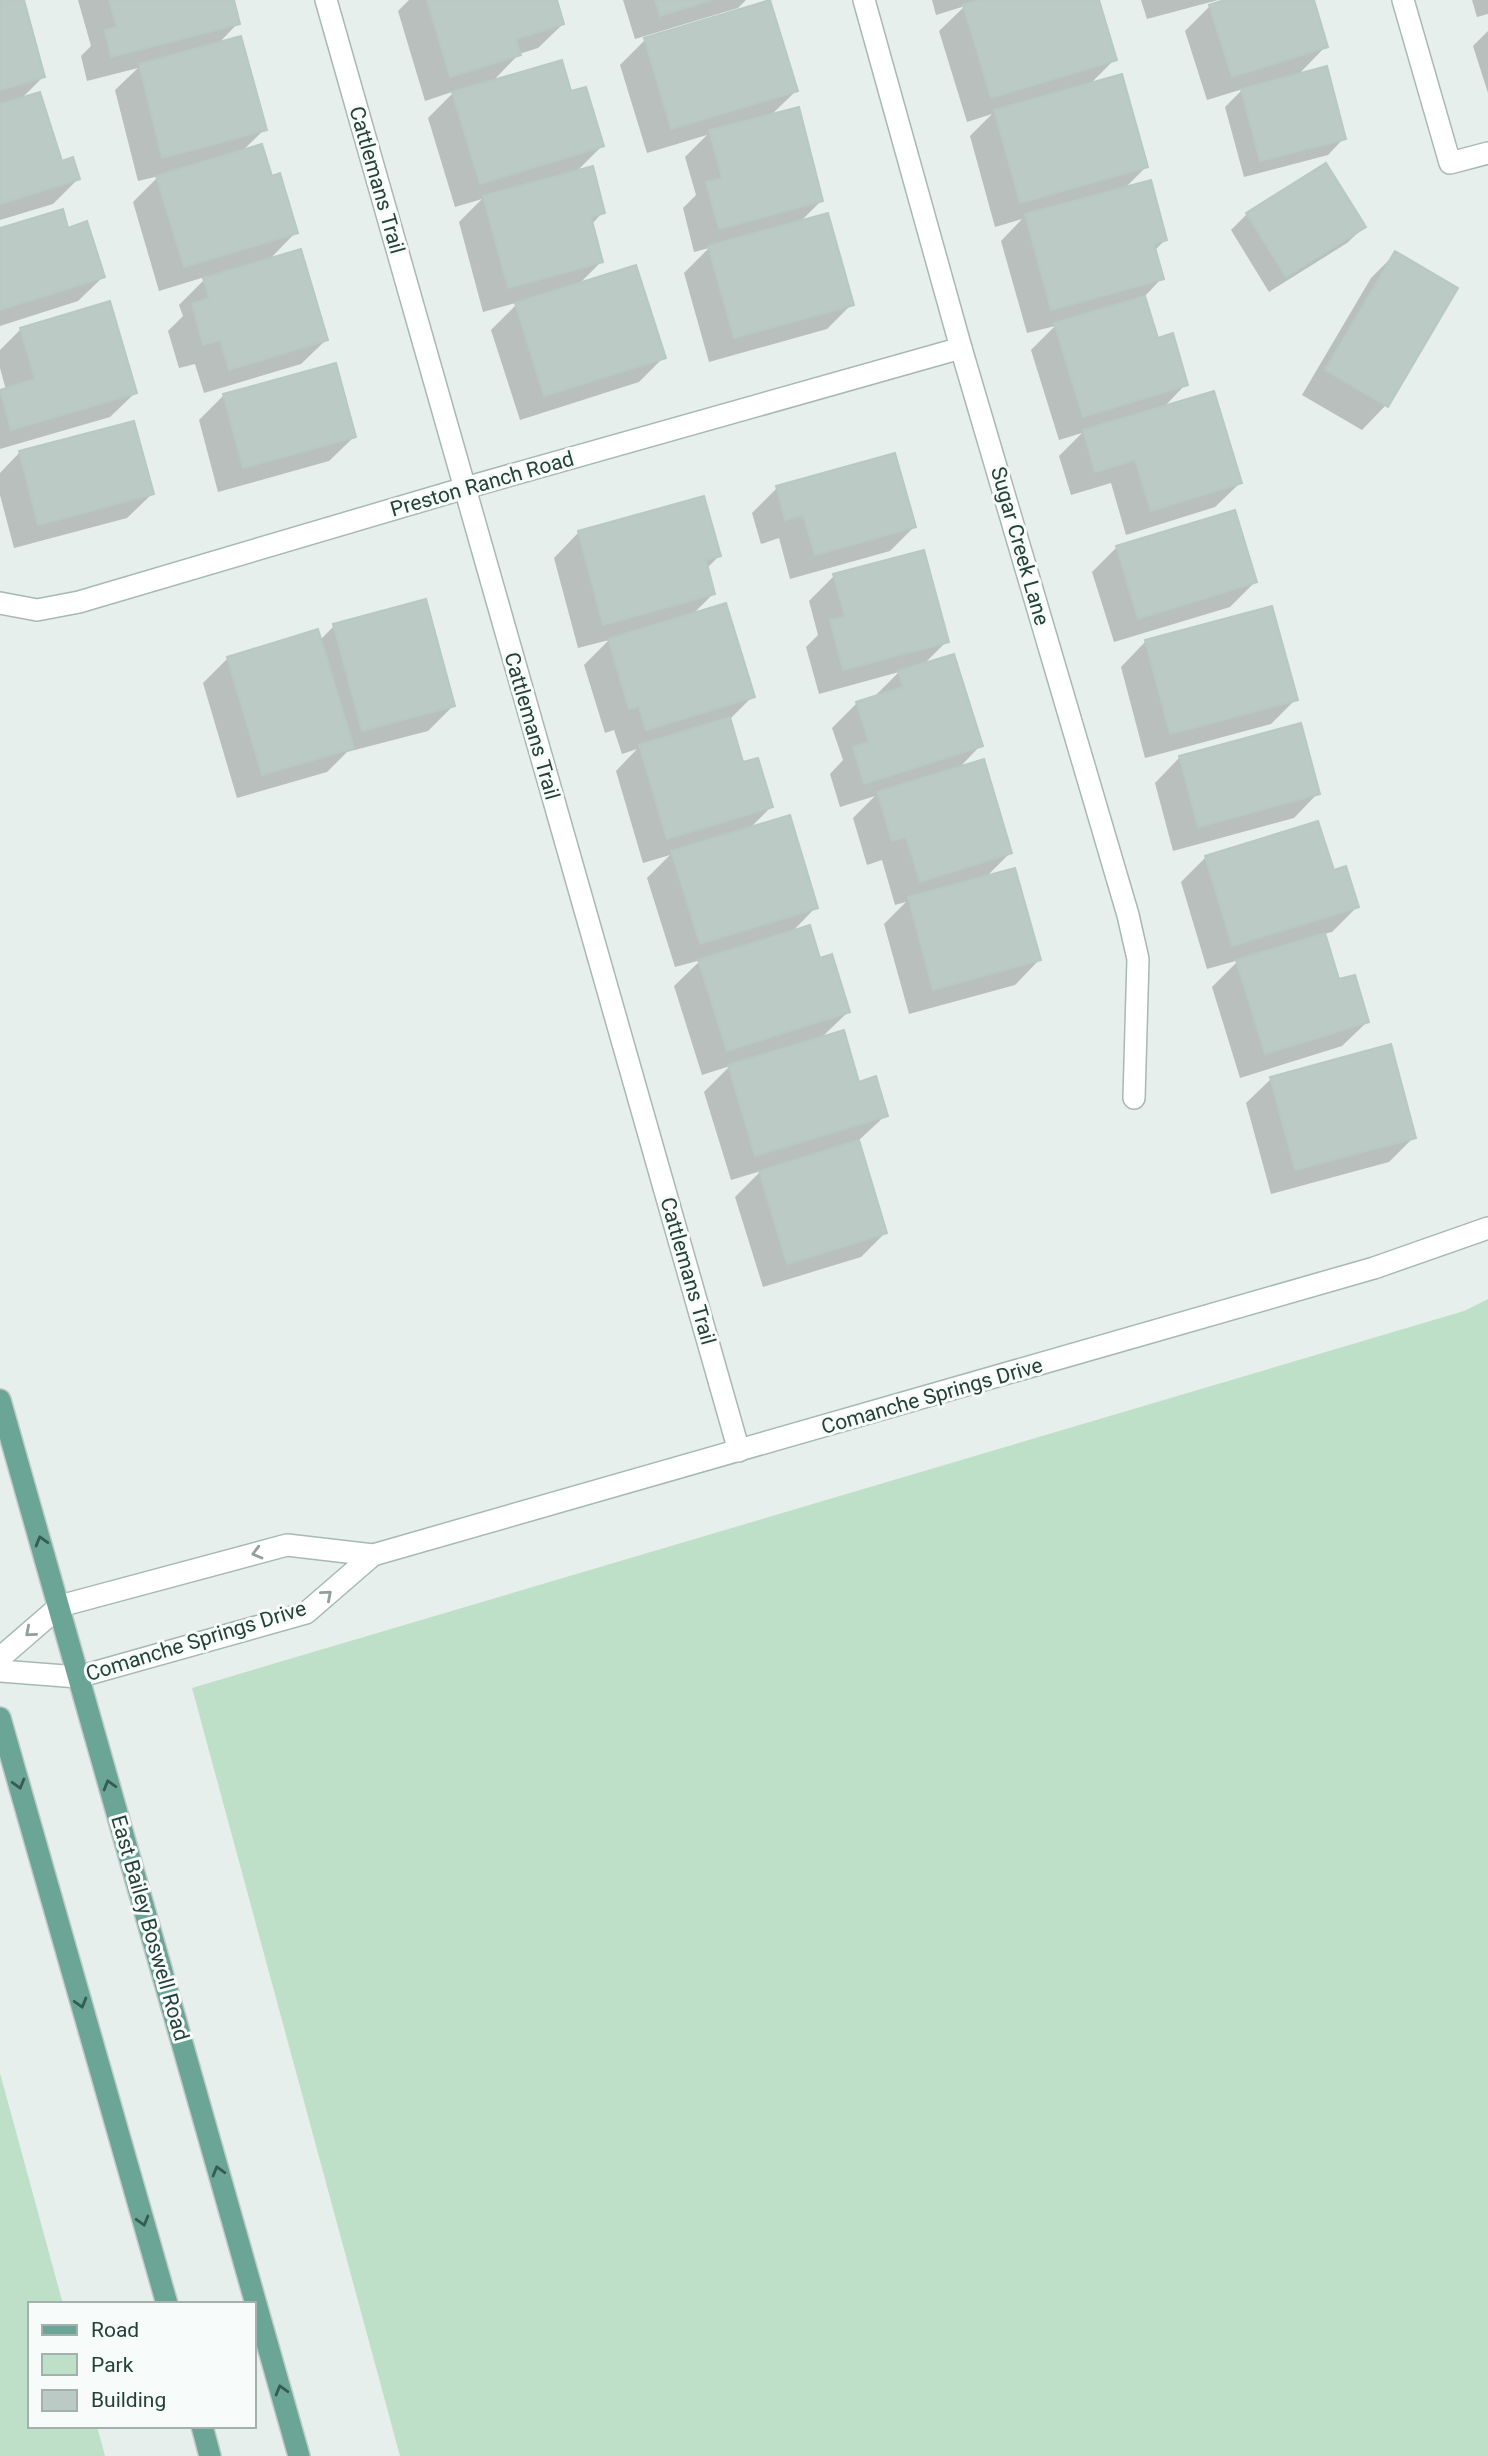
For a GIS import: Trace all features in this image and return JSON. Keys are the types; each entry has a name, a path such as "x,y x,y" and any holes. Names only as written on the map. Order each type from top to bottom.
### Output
{"main road":[{"name":"East Bailey Boswell Road","path":"0,1401 255,2302"},
{"path":"0,1718 166,2302"},
{"name":"East Bailey Boswell Road","path":"256,2304 299,2456"},
{"path":"203,2428 211,2456"}],"street":[{"name":"Cattlemans Trail","path":"326,0 739,1451"},
{"name":"Sugar Creek Lane","path":"864,0 961,348 1128,915 1138,959 1134,1098"},
{"path":"1404,0 1450,163 1488,153"},
{"name":"Preston Ranch Road","path":"1,604 37,610 79,602 465,488 961,348"},
{"name":"Comanche Springs Drive","path":"0,1658 60,1606 287,1545 373,1555 1374,1268 1488,1228"},
{"name":"Comanche Springs Drive","path":"0,1671 78,1677 306,1612 373,1555"}],"green space":[{"path":"1488,1299 1488,2456 400,2456 192,1688 1464,1311"},
{"path":"0,2073 62,2302 28,2302 28,2428 98,2428 105,2456 0,2456"}],"building":[{"path":"0,0 24,0 45,77 0,90"},
{"path":"109,0 234,0 240,24 111,57 105,30 117,27"},
{"path":"427,0 557,0 564,24 516,39 521,55 450,77"},
{"path":"655,0 711,0 660,16"},
{"path":"770,0 798,91 671,129 644,38"},
{"path":"980,0 1099,0 1117,60 991,98 963,5"},
{"path":"1224,0 1314,0 1328,47 1232,77 1209,5"},
{"path":"241,36 267,130 162,158 139,64"},
{"path":"562,60 571,91 586,87 604,146 480,184 452,92"},
{"path":"1327,66 1346,139 1260,161 1241,89"},
{"path":"1122,74 1148,167 1020,203 994,110"},
{"path":"40,92 62,161 73,157 80,179 0,204 0,104"},
{"path":"799,107 823,201 719,229 706,182 722,178 709,130"},
{"path":"262,144 272,176 280,173 298,233 184,267 156,176"},
{"path":"1326,163 1366,227 1286,277 1246,213"},
{"path":"593,166 605,213 591,217 603,262 508,288 483,196"},
{"path":"1151,180 1167,240 1154,244 1164,279 1051,310 1025,214"},
{"path":"63,209 68,228 87,221 105,277 0,310 0,228"},
{"path":"828,213 854,305 734,338 708,246"},
{"path":"301,249 328,340 229,370 220,340 203,345 192,304 209,298 203,278"},
{"path":"1395,251 1458,288 1388,407 1325,370"},
{"path":"636,265 666,358 544,396 515,303"},
{"path":"1145,296 1158,338 1173,333 1188,385 1083,417 1054,323"},
{"path":"110,301 137,393 11,430 0,390 35,379 20,328"},
{"path":"336,363 356,437 243,468 223,394"},
{"path":"1214,391 1242,483 1151,511 1135,460 1095,472 1083,430"},
{"path":"134,421 154,494 38,525 19,451"},
{"path":"895,453 916,527 815,555 803,515 785,520 776,486"},
{"path":"704,496 721,556 706,560 715,594 603,625 578,531"},
{"path":"1235,510 1257,582 1138,619 1116,546"},
{"path":"924,550 949,642 843,670 830,620 845,617 833,574"},
{"path":"426,599 455,706 362,731 333,624"},
{"path":"726,603 755,697 646,730 639,707 629,709 608,639"},
{"path":"1272,606 1298,700 1170,734 1145,640"},
{"path":"318,629 354,748 262,775 227,657"},
{"path":"954,654 983,746 864,784 853,747 869,742 856,702 903,687 898,671"},
{"path":"730,717 743,762 758,758 773,807 667,839 639,745"},
{"path":"1301,723 1320,794 1198,827 1179,756"},
{"path":"984,759 1012,853 920,882 906,837 892,841 877,792"},
{"path":"790,815 818,908 700,944 671,851"},
{"path":"1318,821 1334,870 1346,866 1359,907 1232,946 1205,856"},
{"path":"1015,868 1041,960 933,990 908,897"},
{"path":"810,925 820,958 832,954 850,1012 727,1051 698,960"},
{"path":"1325,933 1339,979 1355,975 1369,1022 1265,1054 1236,960"},
{"path":"844,1030 859,1082 876,1076 888,1116 755,1156 728,1065"},
{"path":"1391,1044 1416,1138 1295,1170 1270,1077"},
{"path":"859,1140 887,1233 787,1264 759,1171"}]}
